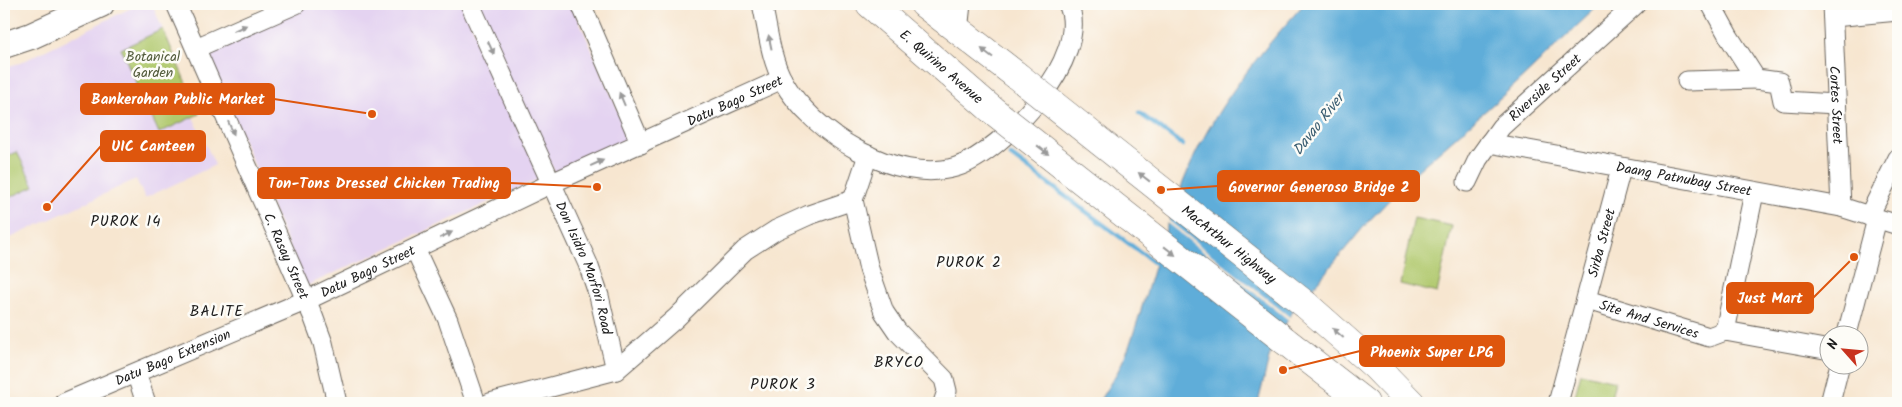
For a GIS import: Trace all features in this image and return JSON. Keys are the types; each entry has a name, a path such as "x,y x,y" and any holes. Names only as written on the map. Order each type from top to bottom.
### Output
{"main road":[{"path":"4,45 31,36 100,4"},
{"name":"E. Quirino Avenue","path":"870,4 991,109 1365,403"},
{"path":"924,4 958,31"},
{"name":"MacArthur Highway","path":"958,31 1306,305 1376,366 1410,403"}],"street":[{"name":"C. Rasay Street","path":"176,4 307,300 323,343 337,403"},
{"path":"196,48 296,4"},
{"name":"Don Isidro Marfori Road","path":"470,4 574,230 599,296 616,370"},
{"path":"581,4 641,144"},
{"path":"762,4 772,51 782,79"},
{"path":"958,31 961,4"},
{"name":"Datu Bago Street","path":"307,300 552,183 782,79 797,101 813,116 844,141 868,155 900,168 933,171 966,163 990,149 1035,102 1058,70 1072,36 1072,16 1068,4"},
{"name":"Riverside Street","path":"1467,182 1489,143 1524,104 1636,4"},
{"path":"1711,4 1729,38 1756,79"},
{"path":"1832,10 1898,12"},
{"name":"Cortes Street","path":"1832,10 1841,207"},
{"path":"1687,81 1756,79 1779,82 1783,101 1836,104"},
{"name":"Daang Patnubay Street","path":"1489,143 1621,169 1841,207 1898,225"},
{"path":"868,155 853,200 869,269 884,312 897,330 944,379 947,391 943,403"},
{"path":"1850,324 1873,217 1898,158"},
{"name":"Sirba Street","path":"1558,403 1621,169"},
{"path":"1725,331 1754,193"},
{"path":"490,403 616,370 676,318 745,250 776,230 801,218 853,200"},
{"path":"415,249 448,320 476,403"},
{"name":"Datu Bago Extension","path":"64,403 307,300"},
{"name":"Site And Services","path":"1587,300 1709,337 1725,331 1820,348"},
{"path":"136,373 146,403"},
{"path":"1830,403 1837,374"}],"shaded area":[{"path":"139,4 152,4 199,114 193,117 215,165 145,198 136,179 4,241 4,67 20,63"},
{"path":"309,4 462,4 541,178 306,286 205,50"},
{"path":"472,4 572,4 630,138 555,173"}],"green space":[{"name":"Botanical Garden","path":"163,29 199,114 159,133 121,49"},
{"path":"17,152 34,186 4,200 4,158"},
{"path":"1414,218 1452,226 1437,293 1400,284"},
{"path":"1581,373 1615,381 1610,403 1573,403"}],"water":[{"name":"Davao River","path":"1304,4 1600,4 1516,84 1418,170 1367,223 1291,314 1271,350 1258,403 1098,403 1118,371 1129,347 1176,202 1205,135 1244,76"}],"pier":[{"path":"1168,220 1291,318 1290,321 1167,223"}],"waterway":[{"path":"1139,113 1183,145"},
{"path":"1010,155 1159,266"}],"place":[{"name":"Bankerohan Public Market","path":"372,114"},
{"name":"Ton-Tons Dressed Chicken Trading","path":"597,187"},
{"name":"Governor Generoso Bridge 2","path":"1161,190"},
{"name":"UIC Canteen","path":"47,207"},
{"name":"Just Mart","path":"1854,257"},
{"name":"Phoenix Super LPG","path":"1283,370"}],"district":[{"name":"PUROK 14","path":"126,221"},
{"name":"PUROK 2","path":"969,262"},
{"name":"BALITE","path":"217,311"},
{"name":"BRYCO","path":"899,362"},
{"name":"PUROK 3","path":"783,384"}]}
